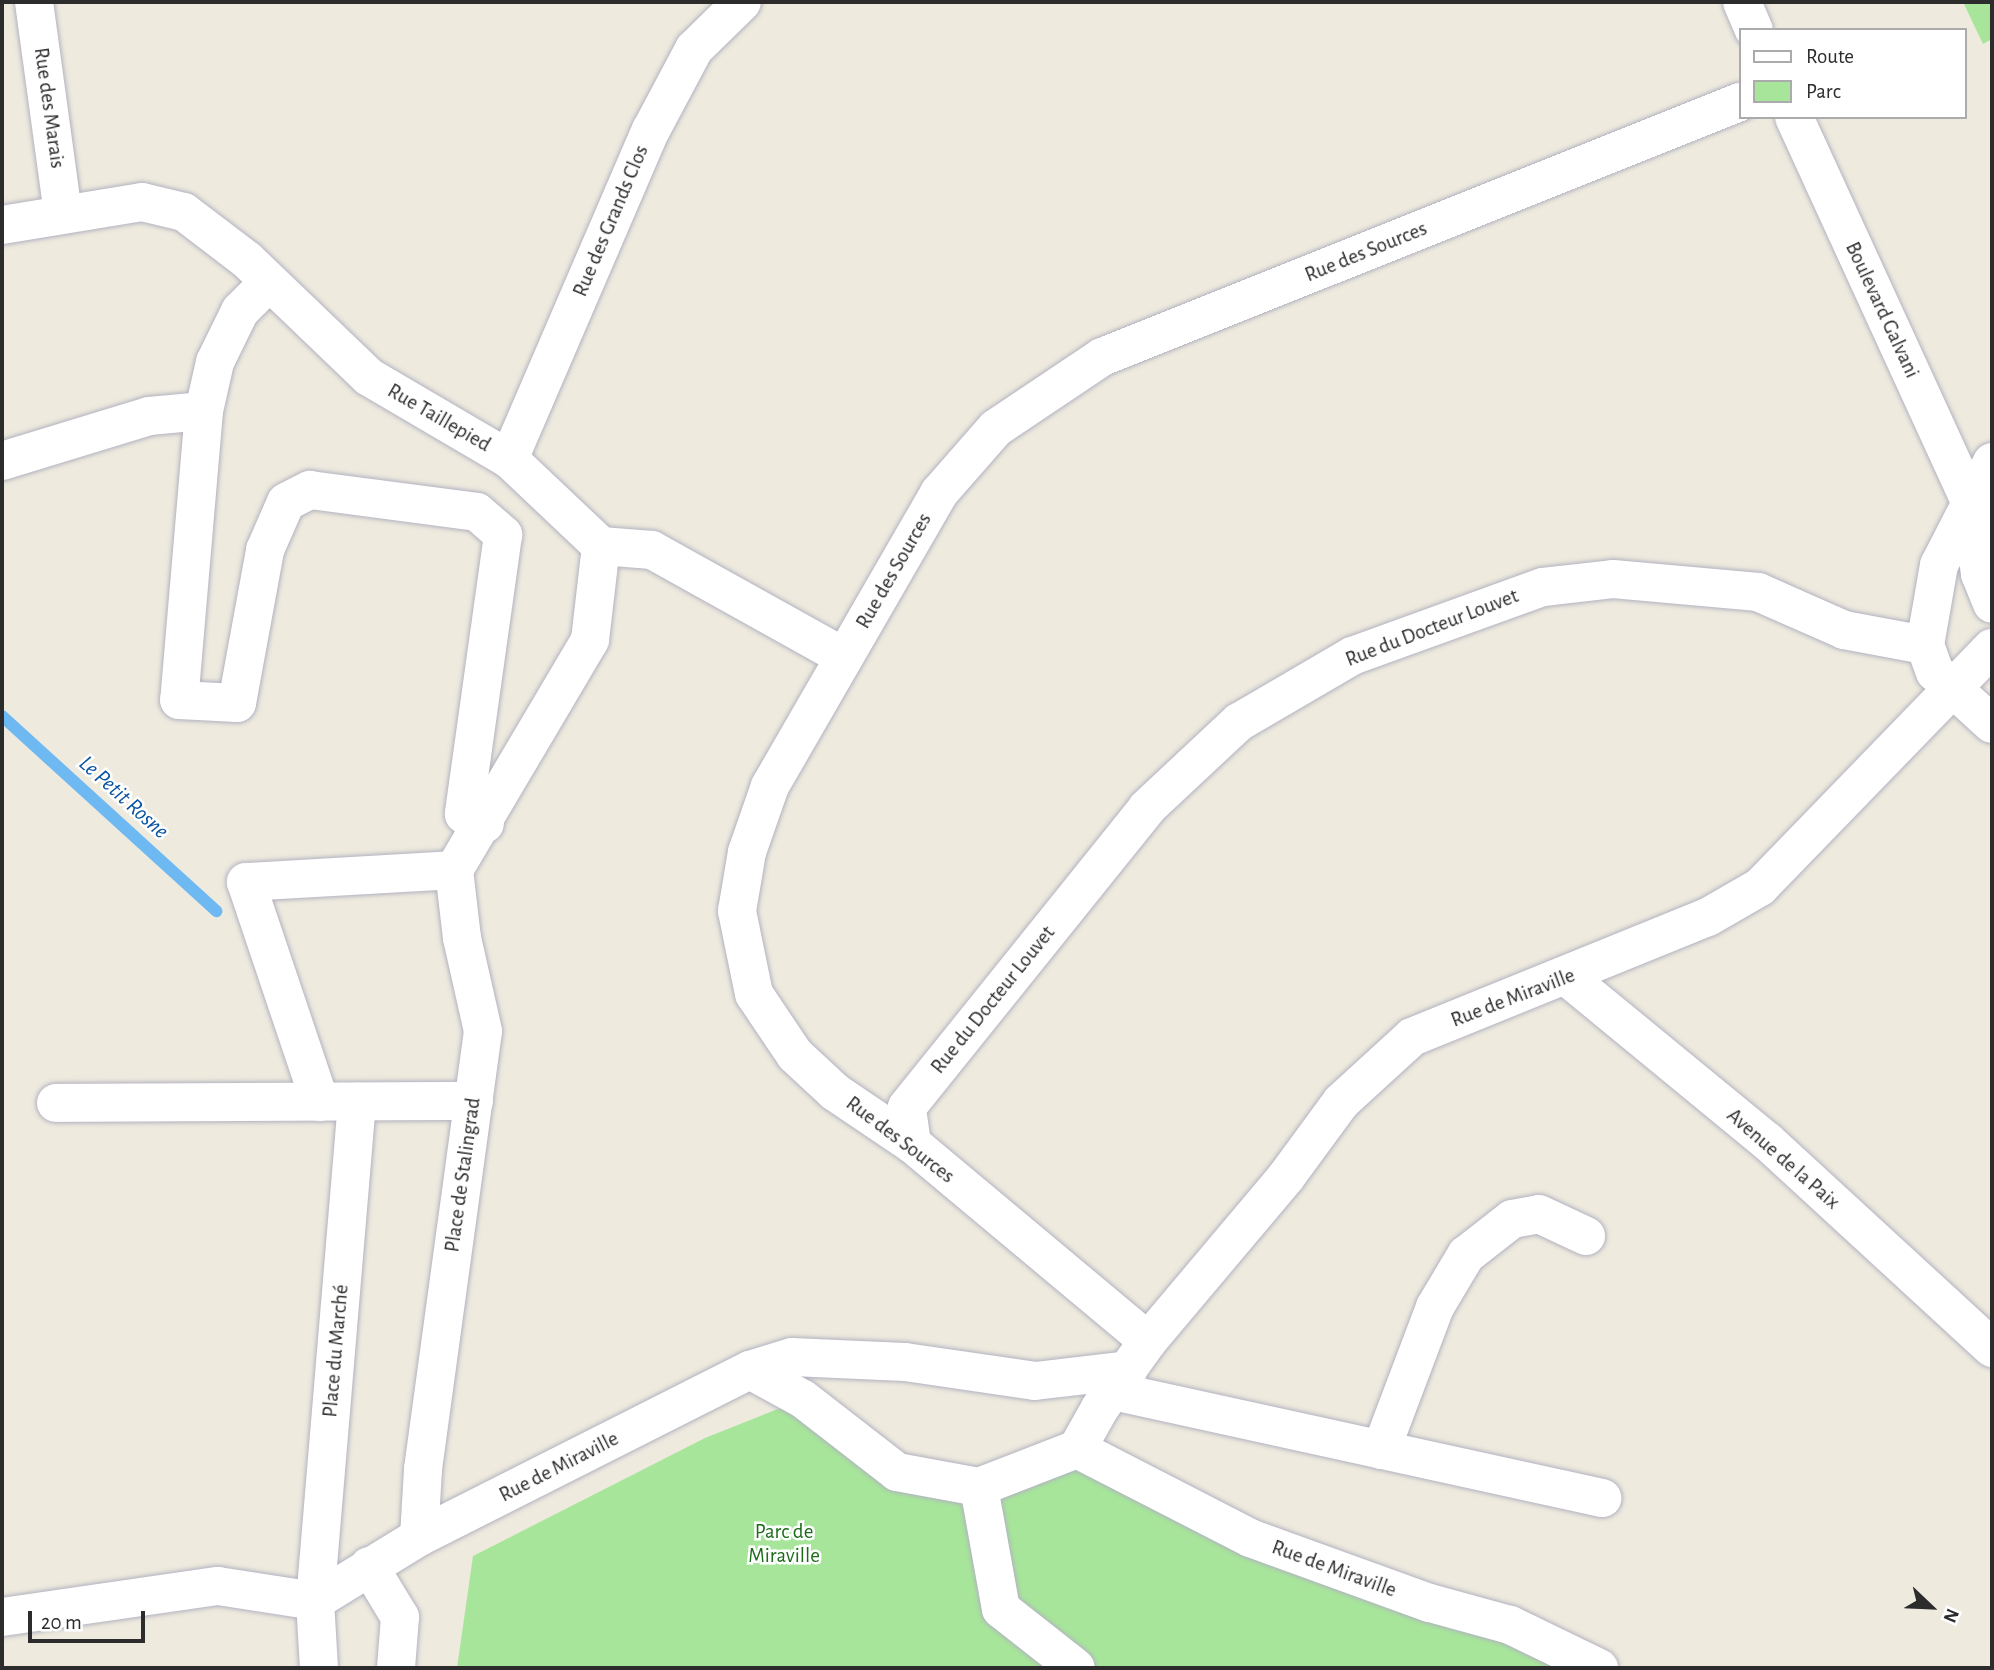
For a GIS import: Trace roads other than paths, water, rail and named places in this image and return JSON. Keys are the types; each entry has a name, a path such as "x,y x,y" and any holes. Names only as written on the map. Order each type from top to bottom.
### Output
{"street":[{"name":"Rue des Marais","path":"34,2 64,214"},
{"name":"Rue des Grands Clos","path":"509,459 651,130 694,49 742,2"},
{"path":"1742,2 1753,28"},
{"name":"Rue des Sources","path":"1122,1378 912,1144 835,1092 795,1055 754,994 737,911 747,852 770,786 939,493 996,428 1102,358 1738,103"},
{"name":"Boulevard Galvani","path":"1795,119 1971,503 1986,589"},
{"name":"Rue Taillepied","path":"2,225 142,202 184,212 217,234 369,377 509,459 601,547"},
{"path":"269,282 233,324 215,362 204,411 179,700 237,704 265,550 286,502 310,490 477,512 503,536 464,814 485,824"},
{"path":"2,461 139,418 204,411"},
{"path":"1992,462 1939,565 1925,645 1935,673 1992,724"},
{"path":"320,1102 246,882 454,870 485,824 590,640 601,547 652,550 844,657"},
{"path":"1932,594 1956,577 1986,589"},
{"name":"Rue du Docteur Louvet","path":"912,1144 907,1107 1147,808 1239,722 1352,656 1465,611 1543,587 1613,579 1758,592 1844,630 1925,645"},
{"name":"Rue de Miraville","path":"1599,1668 1510,1625 1418,1599 1250,1538 1077,1449 1122,1378 1286,1177 1341,1102 1412,1037 1567,977 1708,917 1760,887 1992,648"},
{"name":"Place de Stalingrad","path":"419,1537 423,1469 483,1031 462,938 454,870"},
{"name":"Avenue de la Paix","path":"1567,977 1767,1141 1992,1348"},
{"path":"56,1103 474,1101"},
{"name":"Place du Marché","path":"319,1668 316,1601 357,1102"},
{"path":"1381,1450 1434,1307 1466,1255 1512,1219 1539,1214 1586,1236"},
{"name":"Rue de Miraville","path":"369,1566 419,1537 750,1370 792,1357 832,1356 1035,1381 1122,1378"},
{"path":"750,1370 803,1399 897,1472 979,1487 1077,1449"},
{"path":"1122,1378 1381,1450 1602,1498"},
{"path":"979,1487 1001,1609 1076,1668"},
{"path":"2,1617 218,1586 316,1601 369,1566 400,1618 397,1668"}],"waterway":[{"name":"Le Petit Rosne","path":"2,716 216,911"}],"park label":[{"name":"Parc de Miraville","path":"784,1544"}]}
